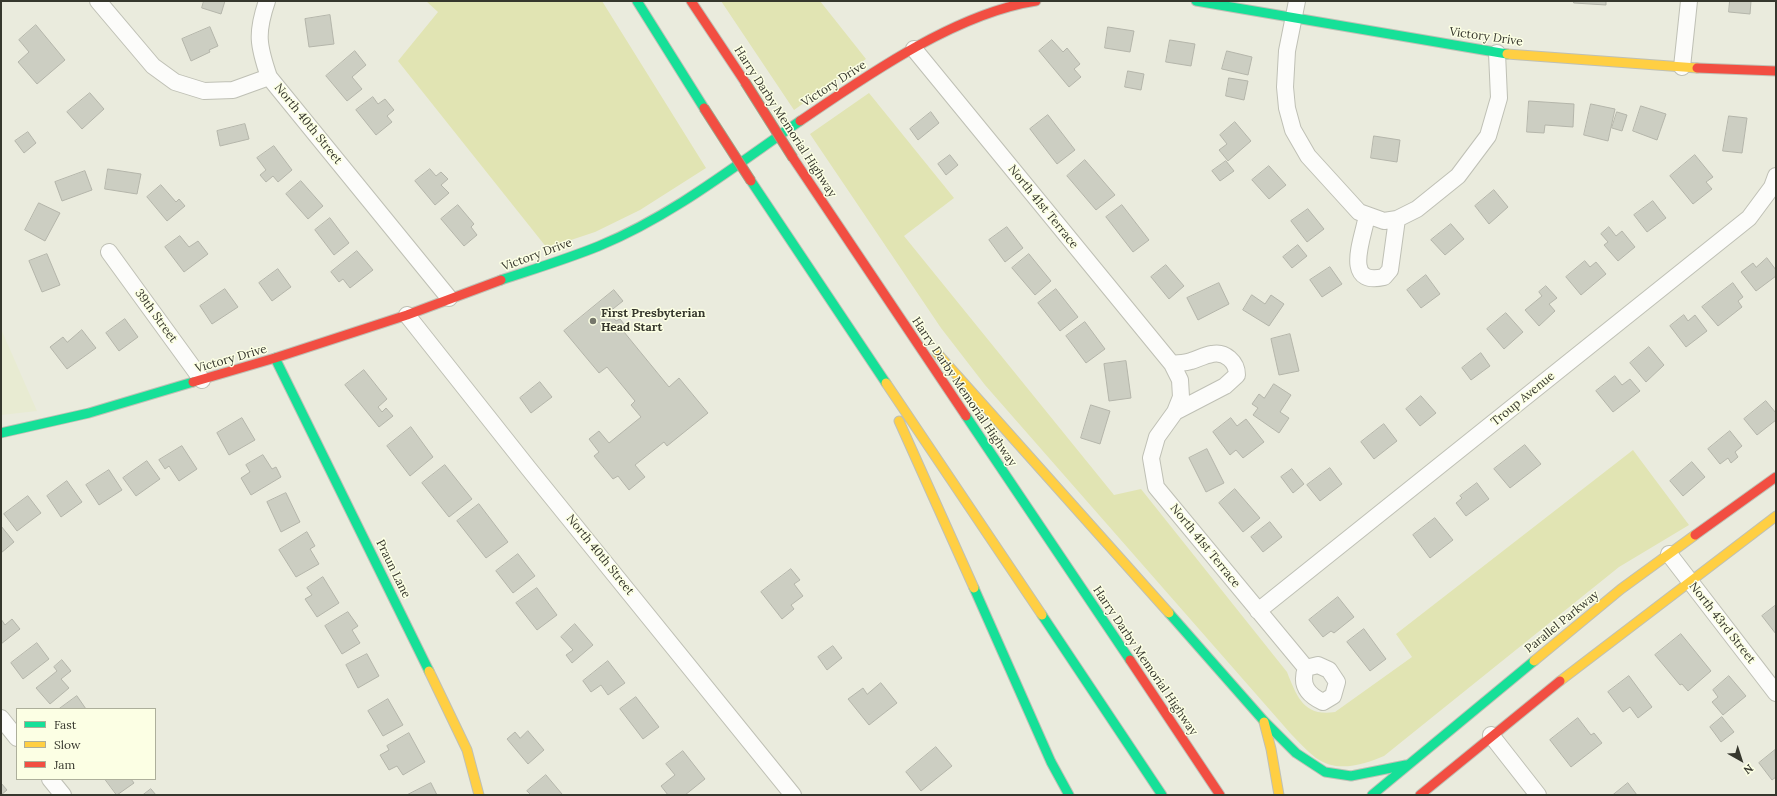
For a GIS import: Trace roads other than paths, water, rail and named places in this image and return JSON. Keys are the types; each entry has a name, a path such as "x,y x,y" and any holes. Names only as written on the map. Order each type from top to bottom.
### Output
{"main road":[{"path":"637,1 751,182 1162,795"},
{"name":"Harry Darby Memorial Highway","path":"692,1 793,158 884,295 1220,795"},
{"name":"Victory Drive","path":"1196,1 1497,53 1682,67 1776,71"},
{"name":"Victory Drive","path":"1,433 89,413 275,358 407,315 449,298 600,246 644,224 692,195 842,92 914,49 962,23 1027,2"},
{"path":"884,295 1206,654 1264,721 1296,754 1325,772 1351,776 1406,766"},
{"name":"Praun Lane","path":"275,358 461,736 467,750 479,795"},
{"path":"874,365 1051,762 1069,795"},
{"name":"Parallel Parkway","path":"1372,795 1621,589 1776,477"},
{"path":"1420,795 1492,736 1690,580 1776,516"},
{"path":"1264,721 1271,749 1279,795"}],"street":[{"name":"North 40th Street","path":"98,1 153,66 175,82 204,91 233,90 269,77 449,298"},
{"path":"267,1 259,24 260,52 269,77"},
{"path":"1297,1 1287,51 1285,87 1287,108 1293,130 1308,156 1322,173 1359,212 1366,216 1390,220 1416,209 1458,176 1488,136 1499,98 1497,53"},
{"path":"1682,67 1689,1"},
{"name":"North 41st Terrace","path":"914,49 1172,364 1180,380 1181,397 1175,412 1157,437 1150,458 1156,487 1306,668"},
{"name":"Troup Avenue","path":"1258,611 1749,218 1772,187 1776,176"},
{"path":"1366,216 1365,230 1357,253 1357,261 1360,270 1366,276 1376,279 1384,277 1390,270 1390,220"},
{"name":"39th Street","path":"109,252 202,380"},
{"name":"North 40th Street","path":"407,315 529,469 793,795"},
{"name":"North 41st Terrace","path":"1172,364 1191,361 1214,353 1221,354 1231,360 1237,368 1236,375 1225,386 1175,412"},
{"name":"North 43rd Street","path":"1669,554 1776,693"},
{"path":"1,718 16,737"},
{"path":"1492,736 1538,795"},
{"path":"51,780 63,795"}],"place":[{"name":"First Presbyterian Head Start","path":"593,321"}]}
